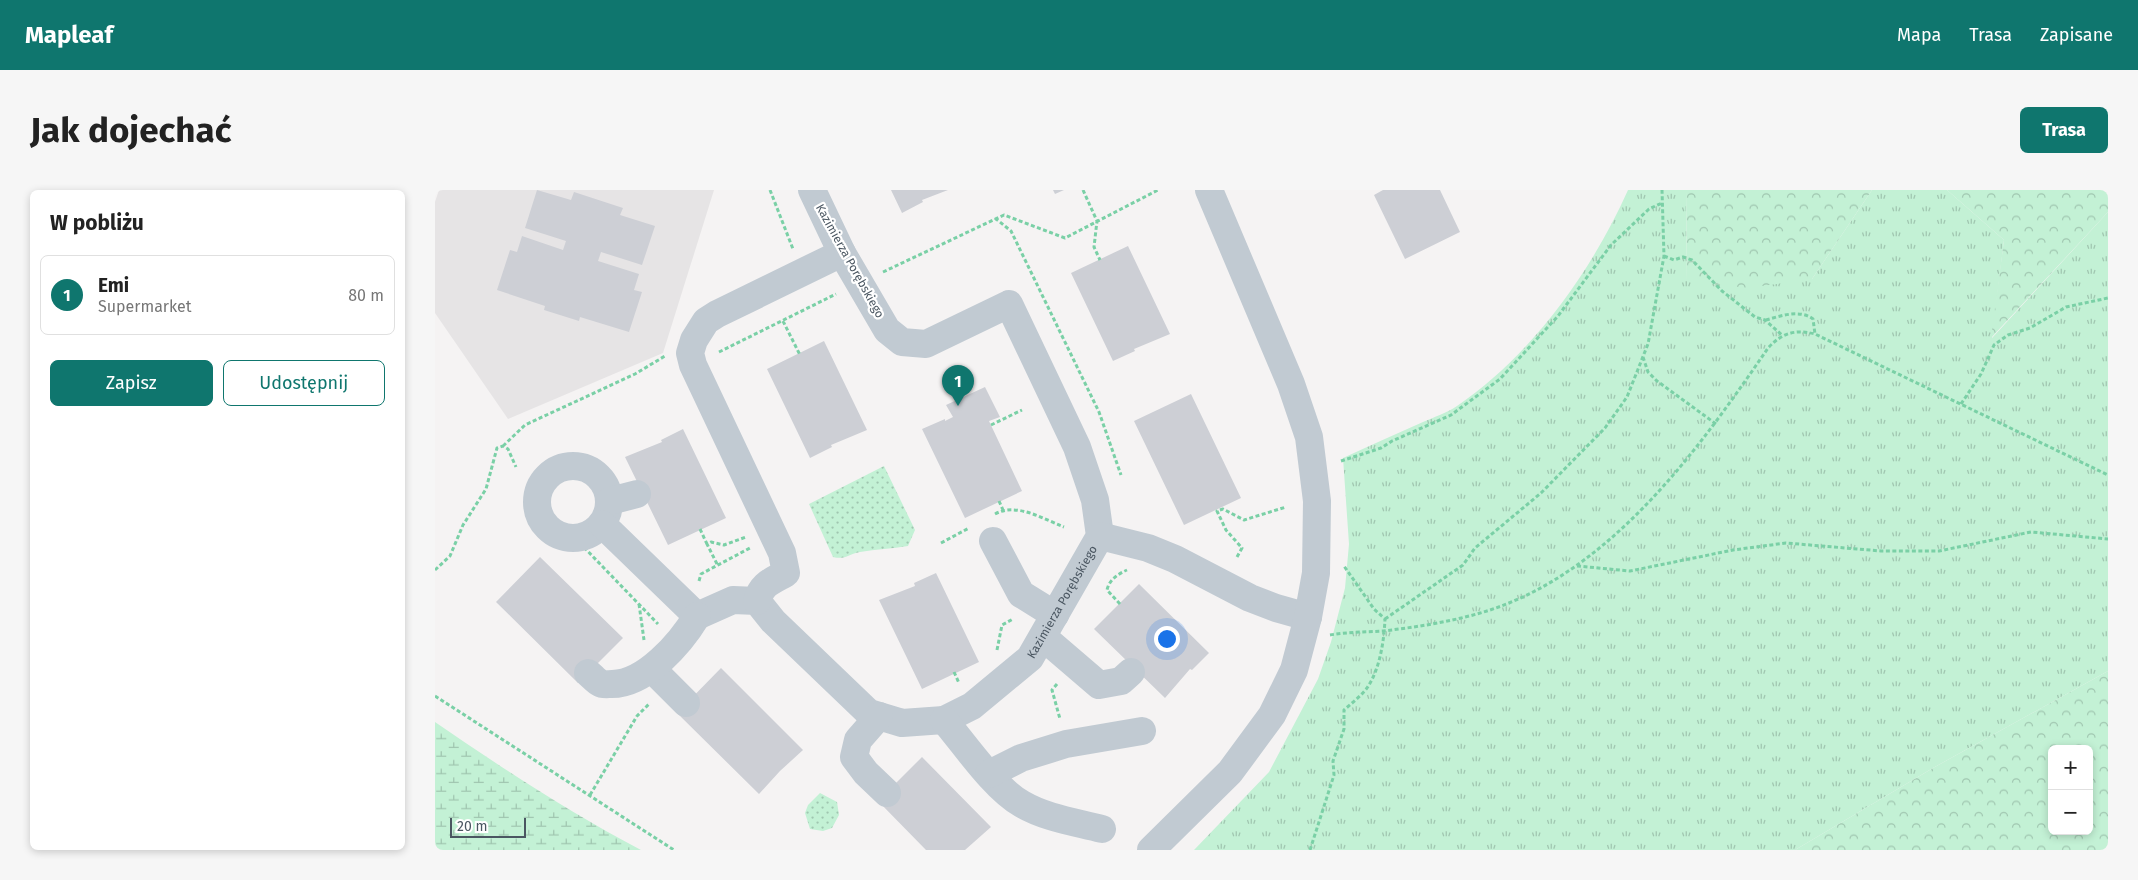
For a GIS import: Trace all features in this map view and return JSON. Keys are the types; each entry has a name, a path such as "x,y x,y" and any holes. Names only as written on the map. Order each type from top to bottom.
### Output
{"street":[{"name":"Kazimierza Porębskiego","path":"757,601 773,620 869,713 902,723 944,720 972,706 1030,658 1044,619 1100,536 1095,500 1077,447 1009,304 926,344 902,342 887,330 861,282 842,253 812,190"},
{"path":"1151,850 1230,772 1272,715 1294,670 1308,617 1317,550 1317,501 1309,437 1291,384 1209,190"},
{"path":"588,673 602,684 625,684 648,657 689,629 704,613 733,600 757,601 760,590 765,585 786,573 782,552 767,535 693,365 690,353 694,340 706,321 842,253"},
{"path":"637,494 606,512 589,535 575,538 558,535 548,528 541,518 537,503 539,491 544,481 553,472 574,466 587,468 603,481 606,512 704,613"},
{"path":"1100,536 1148,548 1175,559 1250,598 1308,617"},
{"path":"993,541 1021,594 1099,685 1121,681 1131,672"},
{"path":"648,657 686,703"},
{"path":"879,716 858,740 854,757 866,773 887,793"},
{"path":"944,720 989,774 1020,803 1044,814 1102,829"},
{"path":"989,774 1021,758 1066,744 1142,731"}],"path":[{"path":"770,190 784,229"},
{"path":"1083,190 1097,221 1094,247 1100,260"},
{"path":"693,365 995,218 1004,215 1065,238 1158,190"},
{"path":"1385,619 1463,564 1475,548 1541,492 1605,428 1627,397 1648,344 1664,256 1662,190"},
{"path":"1341,461 1381,448 1392,441 1451,415 1500,378 1558,316 1611,245 1649,209 1662,203"},
{"path":"995,218 1011,231 1099,412 1121,475"},
{"path":"1664,256 1674,260 1683,257 1692,260 1722,291 1755,317 1765,320 1783,336"},
{"path":"1961,404 1981,374 1994,345 2008,335 2030,328 2066,307 2108,298"},
{"path":"1765,320 1790,314 1808,315 1813,319 1815,334"},
{"path":"783,321 799,355"},
{"path":"1331,635 1384,631 1424,625 1490,610 1537,589 1576,566 1622,527 1673,478 1716,424 1768,348 1783,336 1802,331 1815,334 2108,475"},
{"path":"1643,357 1648,372 1657,381 1716,424"},
{"path":"435,570 450,556 463,525 486,489 497,448 503,446 525,425 656,362"},
{"path":"991,425 1022,410"},
{"path":"503,446 508,449 516,467"},
{"path":"999,501 1003,510"},
{"path":"1237,557 1242,548 1226,530 1217,510 1223,509 1244,520 1285,507"},
{"path":"1034,515 1064,527"},
{"path":"700,529 717,564"},
{"path":"1576,566 1630,571 1733,550 1786,542 1881,551 1939,551 2031,532 2108,540"},
{"path":"707,544 711,542 723,545 757,534 767,535"},
{"path":"704,613 699,578 701,574 717,564 759,544 767,535"},
{"path":"575,538 662,628"},
{"path":"1344,566 1374,609 1385,619"},
{"path":"1120,604 1107,590 1108,585 1113,578 1126,571 1135,569"},
{"path":"639,603 648,657"},
{"path":"997,651 1001,625 1019,616 1044,619"},
{"path":"1310,850 1334,775 1333,761 1344,729 1345,710 1367,687 1377,667 1385,619"},
{"path":"435,696 675,850"},
{"path":"1055,702 1059,714"},
{"path":"590,795 626,736"}],"shaded area":[{"path":"439,190 714,190 663,353 508,419 435,313 435,202"}],"green space":[{"path":"1628,190 1686,190 1687,281 1812,279 1872,190 1947,190 2004,240 1992,338 2108,212 2108,671 1933,768 1795,850 1194,850 1269,772 1318,679 1331,642 1345,588 1349,544 1343,458 1445,413 1484,386 1510,363 1557,310 1578,281 1597,251"},
{"path":"1686,190 1872,190 1812,279 1748,288 1687,281"},
{"path":"1947,190 2108,190 2108,212 1991,338 2004,240"},
{"path":"884,466 915,530 908,546 860,552 841,558 833,557 809,504"},
{"path":"2108,671 2108,850 1795,850 1933,768"},
{"path":"435,722 536,789 641,850 435,850"},
{"path":"820,793 837,802 839,815 832,828 823,831 810,829 805,813 808,805"}],"building":[{"path":"537,190 571,200 574,192 623,208 620,215 655,226 642,265 601,252 598,261 639,274 634,290 642,292 629,332 580,317 579,321 544,310 545,306 497,290 510,250 517,252 522,236 563,250 566,241 525,228"},
{"path":"891,190 948,190 922,200 923,202 902,213"},
{"path":"1053,190 1064,190 1055,194"},
{"path":"1383,190 1440,190 1460,232 1405,259 1374,195"},
{"path":"1128,246 1170,334 1134,349 1135,351 1113,361 1071,273"},
{"path":"824,341 867,430 831,445 832,447 810,458 767,369"},
{"path":"985,387 1000,417 989,421 1022,491 965,518 922,429 953,417 946,405"},
{"path":"1191,394 1241,498 1184,525 1134,421"},
{"path":"683,429 726,518 668,545 625,457 662,442 661,440"},
{"path":"540,557 623,638 578,683 496,602"},
{"path":"936,573 979,662 922,689 879,600 915,586 914,583"},
{"path":"1139,584 1209,653 1192,670 1190,669 1165,698 1094,629"},
{"path":"721,668 803,750 759,794 677,713"},
{"path":"922,757 991,827 965,850 926,850 878,801"}],"place":[{"name":"Emi","path":"958,406"}]}
